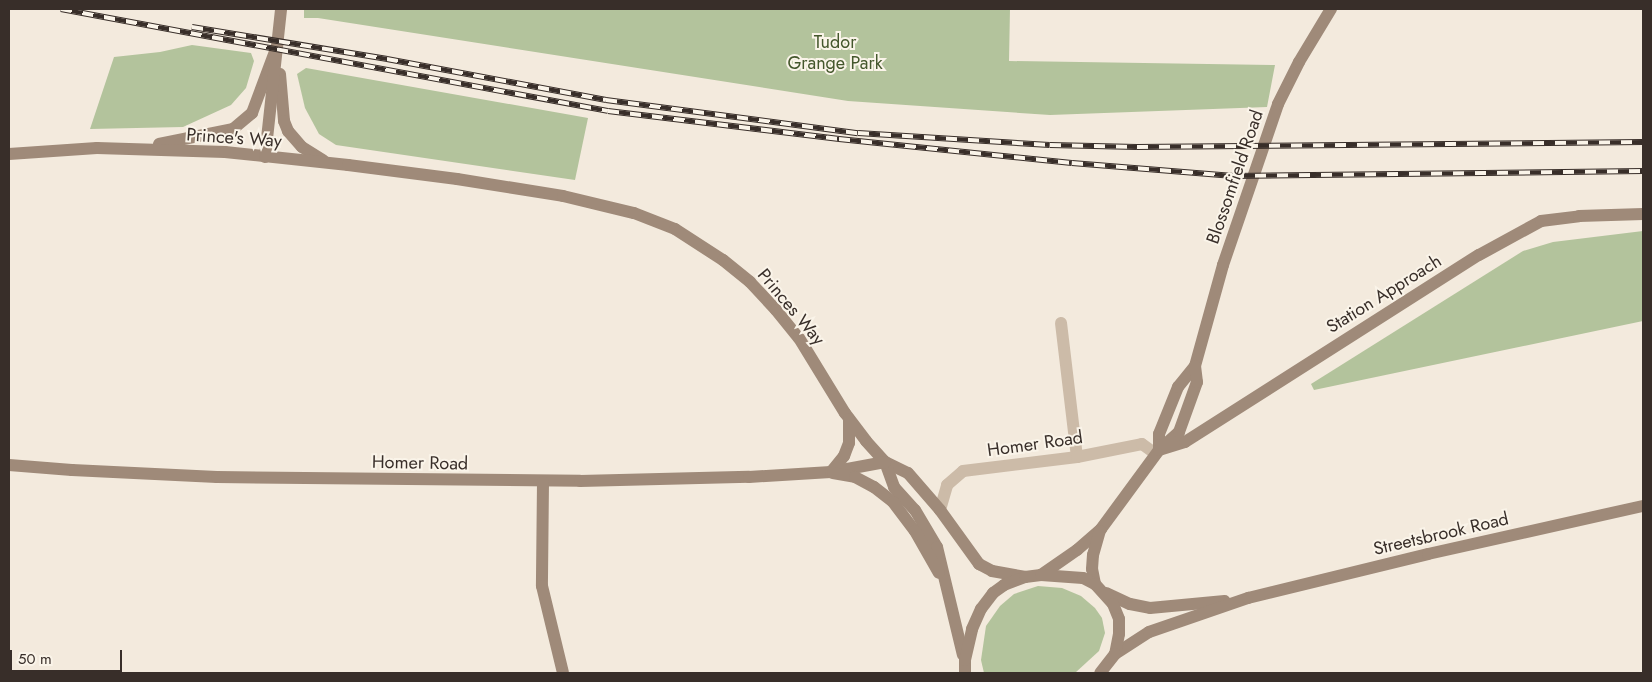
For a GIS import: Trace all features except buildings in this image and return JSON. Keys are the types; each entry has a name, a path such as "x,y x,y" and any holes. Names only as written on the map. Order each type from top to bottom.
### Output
{"street":[{"path":"265,157 280,9"},
{"name":"Blossomfield Road","path":"1041,575 1070,555 1101,529 1157,452 1179,432 1196,382 1195,366 1223,265 1278,104 1331,9"},
{"path":"129,149 193,139 233,129 252,113 277,46"},
{"path":"277,46 286,128 302,148 329,163"},
{"name":"Prince's Way","path":"9,154 97,148 225,152 456,179 578,200 634,214"},
{"name":"Princes Way","path":"634,214 675,229 702,245 750,282 799,338 849,419 885,462 894,487 915,510 937,546 964,660"},
{"name":"Station Approach","path":"1157,452 1184,442 1478,255 1541,221 1579,216 1643,214"},
{"path":"1060,323 1077,457"},
{"name":"Blossomfield Road","path":"1157,452 1159,434 1178,387 1195,366"},
{"path":"849,419 850,443 844,456 831,472 860,480 874,487 893,502 915,531 947,588"},
{"name":"Homer Road","path":"940,510 947,485 963,471 1077,457 1142,444 1157,452"},
{"name":"Princes Way","path":"885,462 908,473 940,510 979,564 992,571 1025,577"},
{"name":"Homer Road","path":"9,465 217,477 543,482 721,478 831,472 885,462"},
{"path":"543,482 542,586 563,673"},
{"name":"Streetsbrook Road","path":"1115,654 1149,632 1248,598 1428,554 1643,506"},
{"name":"Blossomfield Road","path":"1099,588 1093,555 1101,529"},
{"name":"Streetsbrook Road","path":"1025,577 1041,575 1068,576 1099,588 1130,604 1150,608 1248,598"},
{"path":"965,673 964,660 972,629 981,610 993,593 1004,585 1025,577"},
{"path":"1099,588 1113,604 1119,619 1119,634 1115,654 1100,673"}],"green space":[{"name":"Tudor Grange Park","path":"304,9 1010,9 1009,61 1275,65 1267,107 1050,115 848,101 318,18 304,18"},
{"path":"192,45 251,53 254,61 246,88 231,105 183,127 90,129 114,57 160,52"},
{"path":"306,68 588,118 575,180 336,145 319,134 305,108 297,74"},
{"path":"1643,231 1643,321 1314,390 1311,384 1523,251 1553,242"},
{"path":"1038,586 1062,588 1081,596 1095,608 1102,618 1105,633 1099,651 1075,673 984,673 981,660 986,626 1000,606 1014,594"}],"railway":[{"path":"61,9 608,111 839,139 1072,163 1233,176 1643,171"},
{"path":"192,27 387,59 606,100 858,133 1050,145 1137,147 1643,142"}]}
